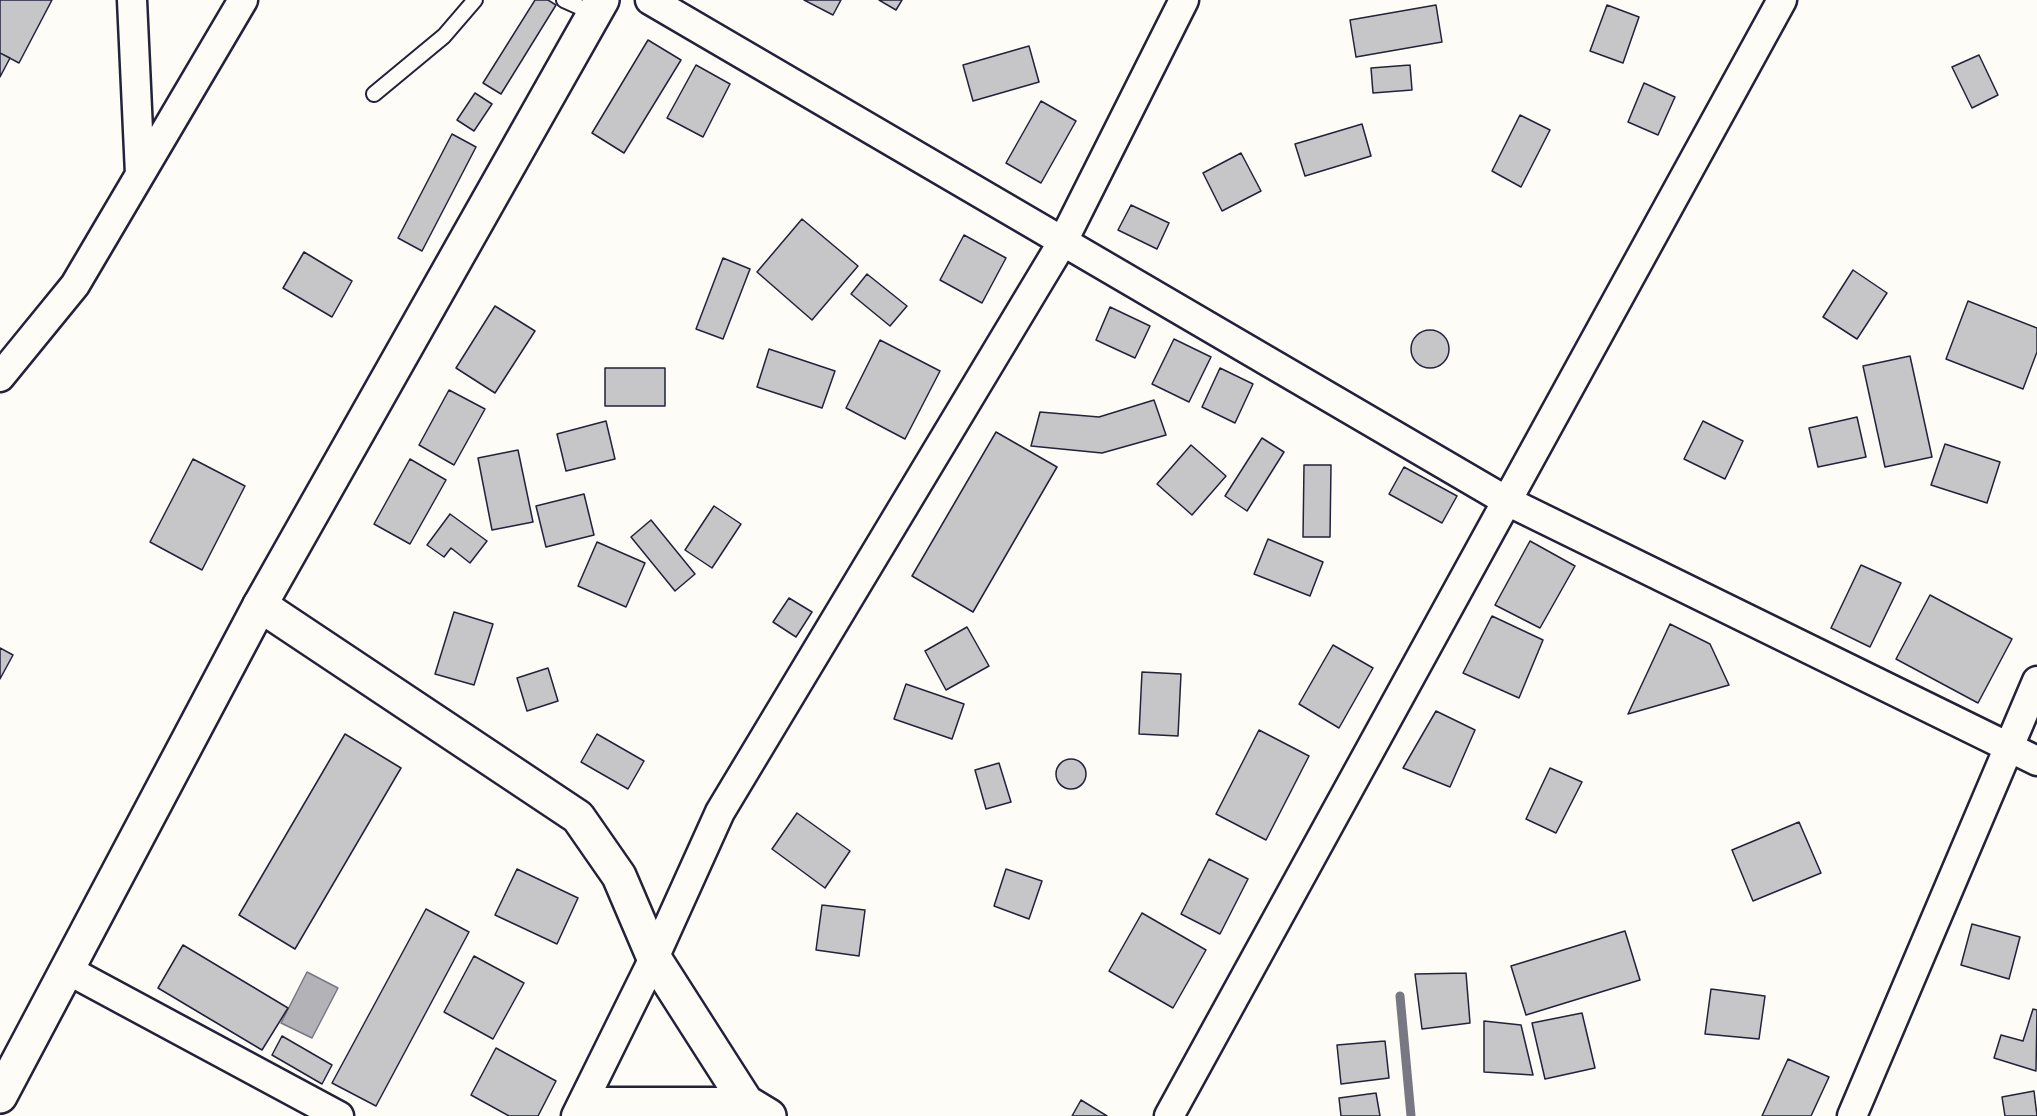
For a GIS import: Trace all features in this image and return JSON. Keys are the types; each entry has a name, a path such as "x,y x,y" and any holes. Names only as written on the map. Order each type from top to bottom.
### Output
{"main road":[{"path":"0,1096 260,604 586,4"},
{"path":"260,604 578,817 619,876 654,958 758,1109"}],"street":[{"path":"132,0 140,174"},
{"path":"0,377 75,285 243,0"},
{"path":"650,0 1505,500 2037,761"},
{"path":"758,1109 580,1109 654,958 720,812 1062,243 1184,0"},
{"path":"1169,1116 1505,500 1782,0"},
{"path":"1852,1116 2037,681"},
{"path":"66,969 339,1116"}],"lane":[{"path":"374,94 444,36 475,0"}],"shaded area":[{"path":"307,972 338,988 312,1038 281,1023"}],"building":[{"path":"0,0 52,0 19,63 0,53"},
{"path":"535,0 548,0 556,5 501,94 483,83"},
{"path":"804,0 841,0 833,15"},
{"path":"879,0 902,0 896,10"},
{"path":"1436,5 1442,42 1356,57 1350,20"},
{"path":"1607,5 1639,17 1623,63 1590,51"},
{"path":"648,40 681,60 624,153 592,133"},
{"path":"1029,46 1039,82 973,101 963,65"},
{"path":"0,53 10,58 0,77"},
{"path":"1979,55 1998,95 1972,108 1952,67"},
{"path":"696,65 730,84 703,137 667,118"},
{"path":"1410,65 1412,90 1373,93 1371,68"},
{"path":"1644,83 1675,97 1658,135 1628,122"},
{"path":"475,93 492,104 474,131 457,120"},
{"path":"1041,101 1076,121 1041,183 1006,163"},
{"path":"1520,115 1550,130 1521,187 1492,171"},
{"path":"1362,124 1371,156 1305,176 1295,144"},
{"path":"452,134 476,147 422,251 398,238"},
{"path":"1241,153 1261,191 1222,211 1203,173"},
{"path":"1131,205 1169,223 1157,249 1118,230"},
{"path":"802,219 858,266 812,320 757,272"},
{"path":"964,235 1006,258 982,303 940,280"},
{"path":"304,252 352,281 332,317 283,288"},
{"path":"723,258 750,269 723,339 696,329"},
{"path":"1853,270 1887,293 1857,339 1823,317"},
{"path":"867,274 907,306 890,326 851,294"},
{"path":"1968,301 2037,328 2037,352 2023,389 1946,359"},
{"path":"495,306 535,331 495,393 456,368"},
{"path":"1110,307 1150,326 1135,358 1096,340"},
{"path":"1430,330 1444,335 1449,349 1444,363 1430,368 1416,363 1411,349 1416,335"},
{"path":"1174,339 1211,357 1189,402 1152,384"},
{"path":"880,340 940,371 905,439 846,408"},
{"path":"769,349 835,371 822,408 757,387"},
{"path":"1910,356 1932,457 1885,467 1863,366"},
{"path":"605,368 665,368 665,406 605,406"},
{"path":"1220,368 1253,384 1235,423 1202,407"},
{"path":"449,390 485,409 454,465 419,445"},
{"path":"1154,400 1166,435 1102,453 1031,446 1040,412 1099,417"},
{"path":"1857,417 1866,457 1818,467 1809,428"},
{"path":"606,421 615,459 566,471 557,434"},
{"path":"1703,421 1743,441 1725,479 1684,459"},
{"path":"996,432 1057,467 973,612 912,576"},
{"path":"1262,438 1284,452 1247,511 1225,496"},
{"path":"1945,444 2000,462 1987,503 1931,485"},
{"path":"1191,445 1226,476 1192,515 1157,484"},
{"path":"518,450 533,522 492,530 478,458"},
{"path":"193,459 245,486 202,570 150,542"},
{"path":"410,459 446,480 410,544 374,524"},
{"path":"1304,465 1331,465 1330,537 1303,537"},
{"path":"1404,467 1457,496 1442,523 1389,494"},
{"path":"584,494 594,535 546,547 536,506"},
{"path":"714,506 741,524 712,568 685,550"},
{"path":"450,514 487,541 470,563 451,548 444,557 427,545"},
{"path":"651,520 695,574 675,591 631,537"},
{"path":"1268,539 1323,562 1310,596 1254,574"},
{"path":"1530,541 1575,566 1540,628 1495,605"},
{"path":"597,542 645,563 626,607 578,586"},
{"path":"1861,565 1901,583 1870,647 1831,628"},
{"path":"1930,595 2012,639 1978,703 1896,659"},
{"path":"789,598 812,612 796,637 773,622"},
{"path":"454,612 493,624 474,685 435,674"},
{"path":"1492,616 1543,640 1519,698 1463,673"},
{"path":"1670,624 1710,644 1729,685 1628,714"},
{"path":"967,627 989,666 946,690 925,651"},
{"path":"1333,645 1373,668 1339,728 1299,704"},
{"path":"0,648 13,655 0,679"},
{"path":"548,668 558,701 527,711 517,678"},
{"path":"1142,672 1181,674 1178,736 1139,734"},
{"path":"906,684 964,704 952,739 894,719"},
{"path":"1436,711 1475,730 1450,787 1403,768"},
{"path":"1259,730 1309,756 1266,840 1216,814"},
{"path":"345,734 401,768 295,949 239,915"},
{"path":"597,734 644,761 628,789 581,762"},
{"path":"1071,759 1077,760 1085,768 1085,780 1077,788 1071,789 1065,788 1057,780 1056,774 1057,768 1065,760"},
{"path":"999,763 1011,802 986,809 975,770"},
{"path":"1550,768 1582,782 1556,833 1526,819"},
{"path":"797,813 850,851 825,888 772,849"},
{"path":"1799,822 1821,873 1753,901 1732,850"},
{"path":"1209,859 1248,879 1220,934 1181,914"},
{"path":"517,869 578,898 557,944 495,915"},
{"path":"1006,869 1042,881 1029,919 994,906"},
{"path":"822,905 865,910 859,956 816,950"},
{"path":"426,909 469,932 376,1106 332,1083"},
{"path":"1142,913 1206,950 1173,1008 1109,971"},
{"path":"1972,924 2020,937 2009,979 1961,965"},
{"path":"1625,931 1640,980 1526,1015 1511,966"},
{"path":"183,945 288,1008 262,1050 158,988"},
{"path":"474,956 524,983 493,1039 444,1012"},
{"path":"1466,973 1470,1023 1422,1029 1415,974"},
{"path":"1711,989 1765,996 1759,1039 1705,1034"},
{"path":"2033,1009 2037,1010 2036,1071 1994,1058 2001,1035 2023,1041"},
{"path":"1582,1013 1595,1068 1545,1079 1532,1023"},
{"path":"1484,1021 1521,1025 1533,1075 1484,1072"},
{"path":"282,1036 332,1065 322,1084 272,1055"},
{"path":"1385,1041 1389,1078 1341,1084 1337,1045"},
{"path":"496,1048 556,1081 538,1116 509,1116 471,1095"},
{"path":"1788,1059 1829,1077 1811,1116 1762,1116"},
{"path":"2034,1091 2037,1116 2005,1116 2002,1097"},
{"path":"1376,1093 1380,1116 1341,1116 1339,1098"},
{"path":"1081,1100 1107,1116 1072,1116"}],"waterway":[{"path":"1400,996 1411,1116"}]}
